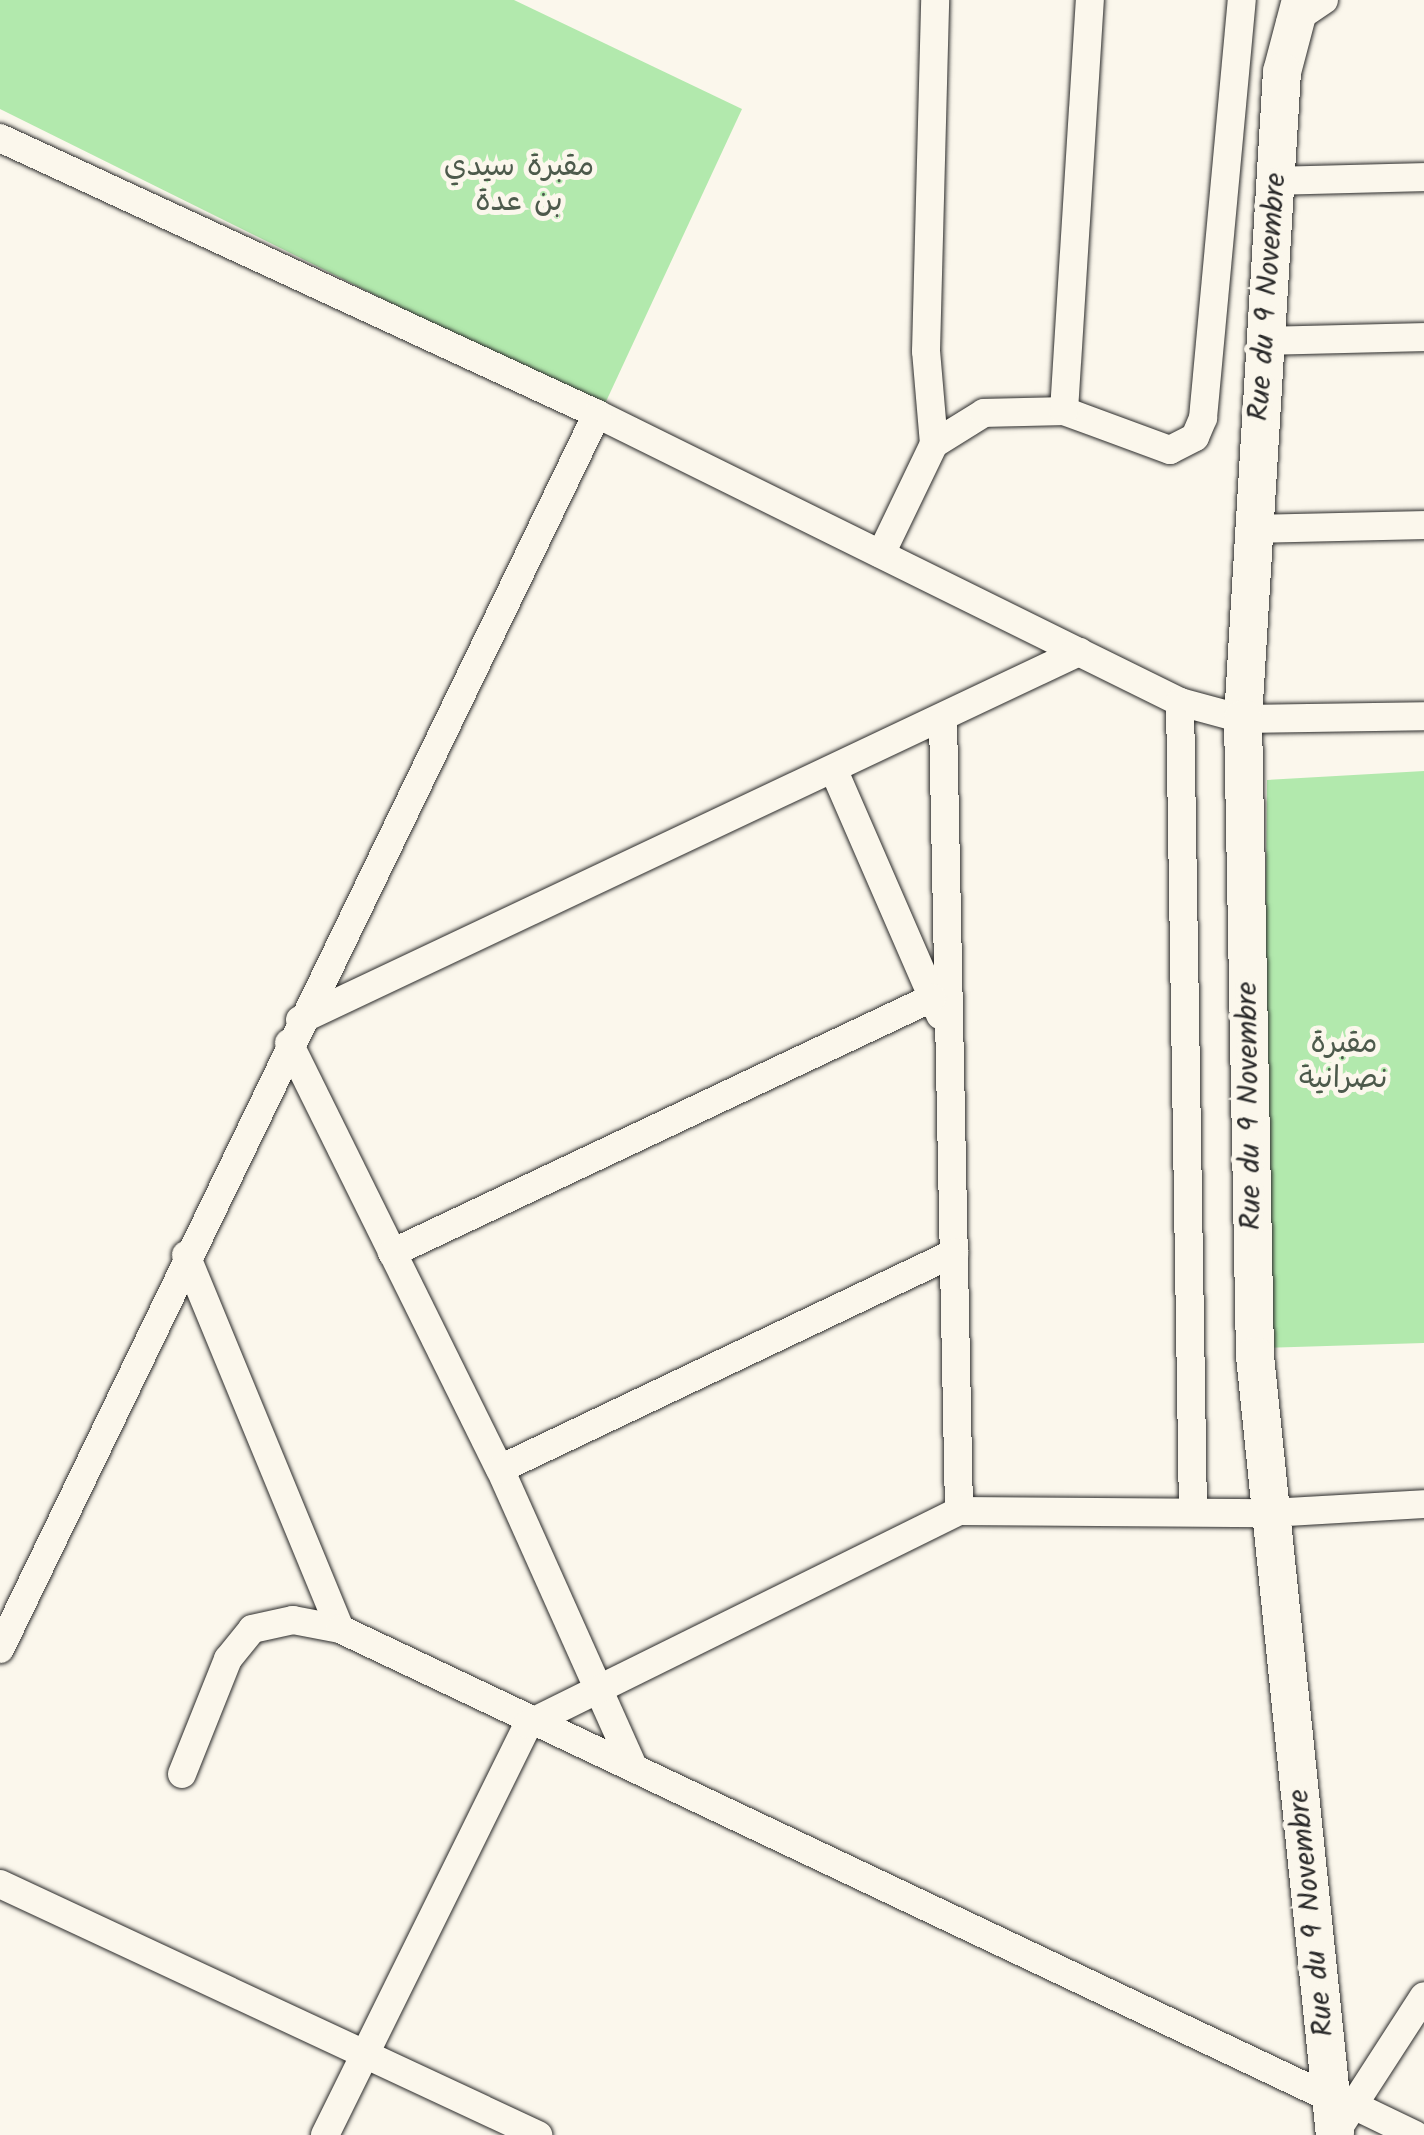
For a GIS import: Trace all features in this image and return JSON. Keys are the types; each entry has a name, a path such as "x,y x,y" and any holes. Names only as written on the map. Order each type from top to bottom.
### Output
{"main road":[{"name":"Rue du 9 Novembre","path":"1296,12 1282,72 1242,719 1256,1356 1270,1513 1339,2117"}],"street":[{"path":"881,554 934,444 926,351 935,0"},
{"path":"1064,410 1090,0"},
{"path":"934,444 984,413 1064,410 1170,450 1182,448 1199,428 1214,356 1242,0"},
{"path":"1296,12 1324,0"},
{"path":"0,138 597,414 1180,702 1242,719 1424,716"},
{"path":"1276,180 1424,177"},
{"path":"1266,341 1424,337"},
{"path":"0,1649 186,1256 597,414"},
{"path":"1254,529 1424,526"},
{"path":"295,1032 1079,652"},
{"path":"1180,702 1193,1510"},
{"path":"943,720 954,1044 959,1511"},
{"path":"835,773 954,1044"},
{"path":"392,1253 932,998"},
{"path":"295,1032 392,1253 500,1469 633,1766"},
{"path":"500,1469 954,1253"},
{"path":"186,1256 340,1629"},
{"path":"326,2135 360,2052 528,1724 595,1687 959,1511 1270,1513 1424,1504"},
{"path":"182,1774 228,1659 252,1628 293,1620 340,1629 528,1724 633,1766 1339,2117 1415,2135"},
{"path":"0,1884 538,2135"},
{"path":"1339,2117 1424,1996"}],"green space":[{"name":"مقبرة سيدي بن عدة","path":"0,0 514,0 742,109 603,408 0,109"},
{"name":"مقبرة نصرانية","path":"1424,771 1424,1343 1261,1348 1267,780"}]}
